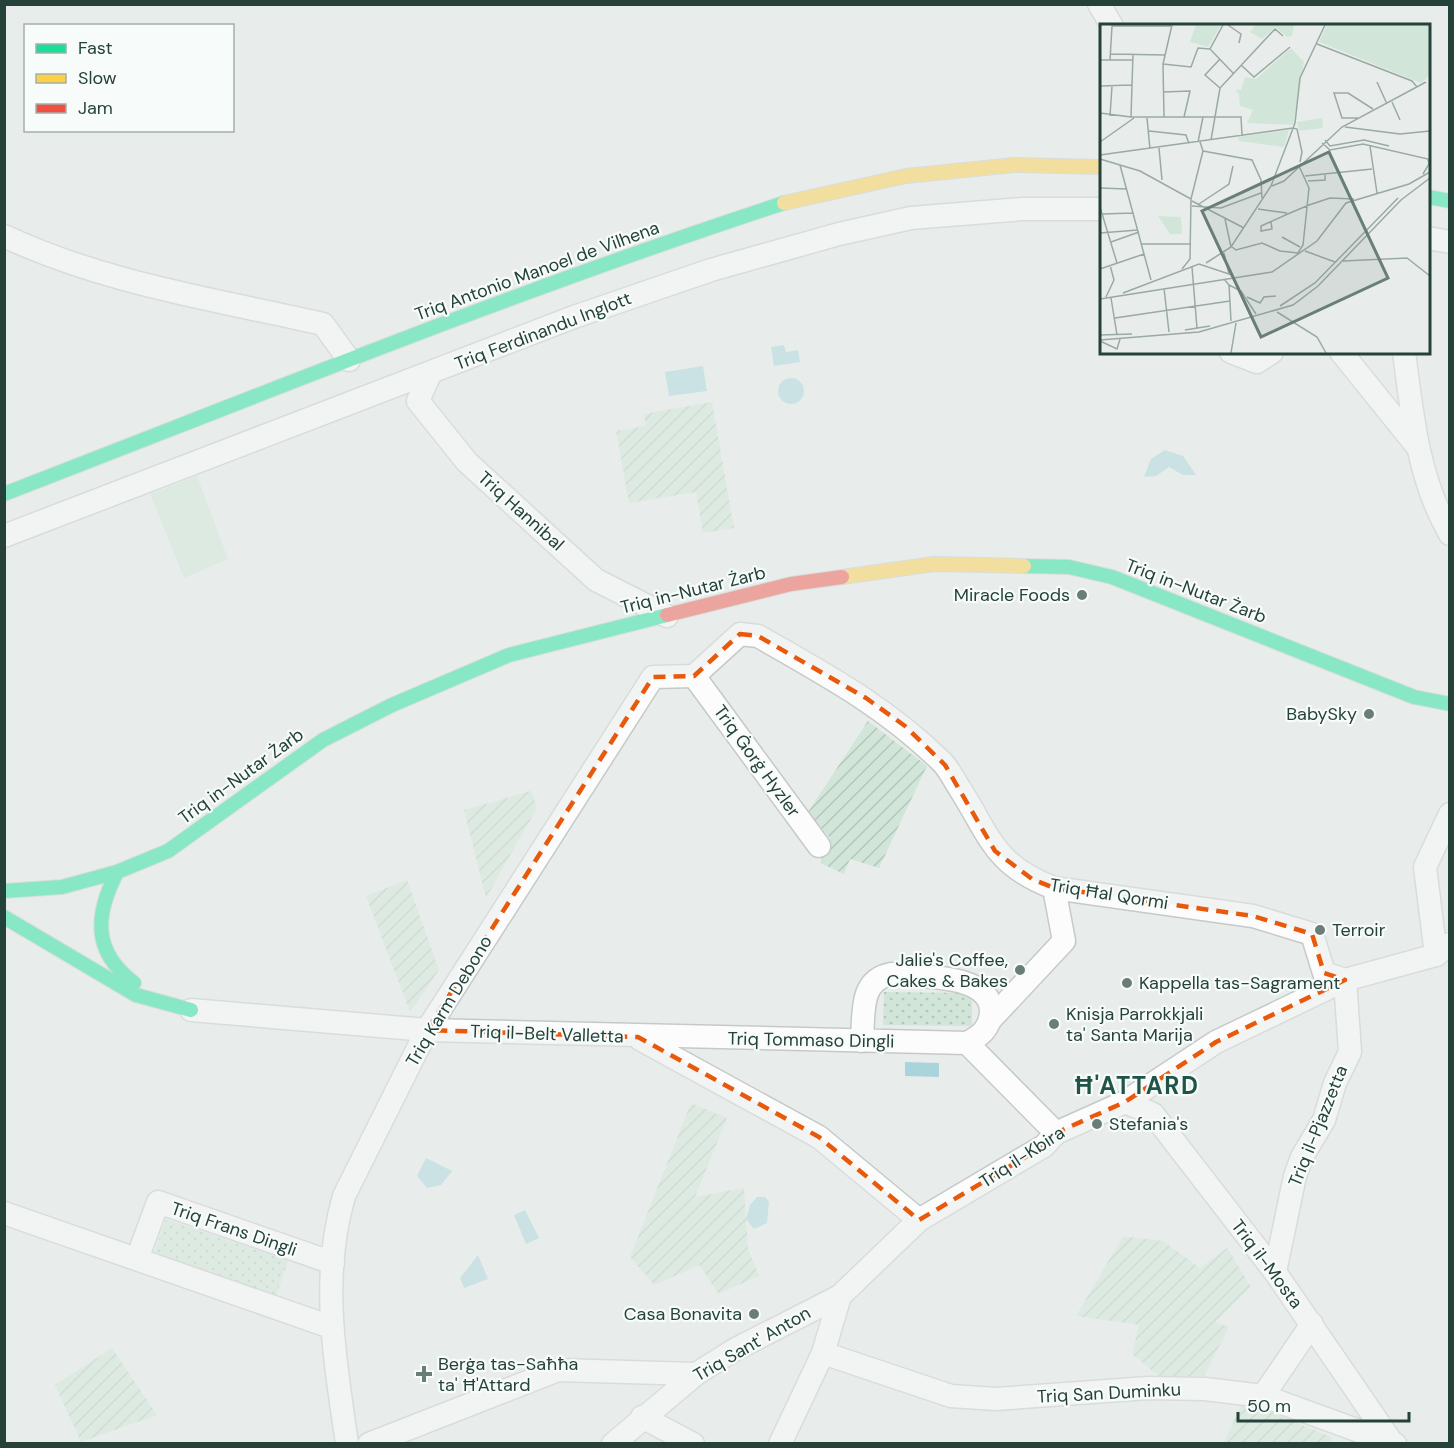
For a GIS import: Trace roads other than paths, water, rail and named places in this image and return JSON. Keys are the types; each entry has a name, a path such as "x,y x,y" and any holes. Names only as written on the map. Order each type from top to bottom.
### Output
{"highway":[{"name":"Triq Antonio Manoel de Vilhena","path":"4,494 349,360 693,233 798,199 906,176 1014,165 1100,167"},
{"path":"1430,197 1449,201"},
{"name":"Triq in-Nutar Żarb","path":"4,891 62,887 117,872 168,851 323,740 392,705 509,655 791,584 934,564 1069,567 1112,577 1421,698"},
{"path":"1421,698 1449,704"},
{"path":"1421,698 1449,713"},
{"path":"117,872 102,905 100,928 106,952 121,975 145,990 191,1010"},
{"path":"4,917 136,995 191,1010"}],"street":[{"path":"1100,4 1111,24"},
{"name":"Triq Ferdinandu Inglott","path":"4,536 574,317 711,270 839,234 911,218 1023,209 1100,209"},
{"path":"4,236 42,254 156,287 323,324 349,360"},
{"path":"1430,238 1449,242"},
{"path":"1236,354 1257,362 1269,354"},
{"path":"1343,354 1416,445"},
{"path":"1404,354 1416,445 1441,519 1449,534"},
{"name":"Triq Hannibal","path":"430,374 418,401 467,462 596,580 667,616"},
{"name":"Triq Ħal Qormi","path":"694,676 727,643 740,634 758,636 866,698 905,726 945,765 995,851 1012,867 1032,879 1054,888 1253,916 1312,934 1324,973 1346,980"},
{"name":"Triq Ġorġ Hyzler","path":"694,676 819,846"},
{"name":"Triq Karm Debono","path":"347,1443 330,1327 336,1224 344,1196 427,1030 653,677 694,676"},
{"path":"1443,949 1425,867 1449,814"},
{"path":"980,1032 1064,941 1054,888"},
{"name":"Triq il-Kbira","path":"840,1296 920,1220 1044,1146 1056,1132 1125,1102 1216,1042 1346,980 1443,949"},
{"path":"862,1041 866,996 870,984 879,976 891,974 968,982 983,990 991,1004 980,1032"},
{"name":"Triq il-Pjazzetta","path":"1275,1272 1294,1176 1302,1156 1324,1120 1335,1083 1350,1052 1346,980"},
{"name":"Triq il-Belt Valletta","path":"191,1010 427,1030 638,1037 819,1137 920,1220"},
{"path":"980,1032 1056,1132"},
{"name":"Triq Tommaso Dingli","path":"638,1037 862,1041 980,1032"},
{"name":"Triq il-Mosta","path":"1125,1102 1153,1114 1275,1272 1394,1443"},
{"name":"Triq Frans Dingli","path":"137,1259 158,1202 333,1263"},
{"path":"4,1213 330,1327"},
{"path":"780,1443 823,1353 840,1296"},
{"name":"Triq Sant' Anton","path":"613,1443 696,1374 734,1350 840,1296"},
{"path":"1263,1396 1312,1324"},
{"name":"Triq San Duminku","path":"823,1353 951,1396 996,1399 1148,1388 1204,1389 1263,1396 1394,1443"},
{"path":"369,1443 558,1371 696,1374"},
{"path":"642,1417 693,1443"}],"water":[{"path":"784,345 786,352 798,350 800,362 774,366 771,347"},
{"path":"703,366 707,391 669,396 665,372"},
{"path":"791,378 800,382 804,391 800,400 791,404 782,400 778,391 782,382"},
{"path":"1165,450 1183,456 1196,475 1183,475 1169,467 1156,476 1144,477 1151,459"},
{"path":"905,1062 939,1063 939,1077 905,1076"},
{"path":"426,1158 452,1171 441,1185 427,1188 417,1176"},
{"path":"757,1197 765,1197 769,1202 767,1223 754,1229 746,1219 750,1205"},
{"path":"525,1210 539,1238 526,1244 514,1215"},
{"path":"478,1255 488,1279 464,1288 460,1278"}],"place":[{"name":"Miracle Foods","path":"1082,595"},
{"name":"BabySky","path":"1369,714"},
{"name":"Terroir","path":"1320,930"},
{"name":"Jalie's Coffee, Cakes & Bakes","path":"1020,970"},
{"name":"Kappella tas-Sagrament","path":"1127,983"},
{"name":"Knisja Parrokkjali ta' Santa Marija","path":"1054,1024"},
{"name":"Stefania's","path":"1097,1124"},
{"name":"Casa Bonavita","path":"754,1314"},
{"name":"Berġa tas-Saħħa ta' Ħ'Attard","path":"424,1374"}],"district":[{"name":"Ħ'ATTARD","path":"1137,1085"}]}
